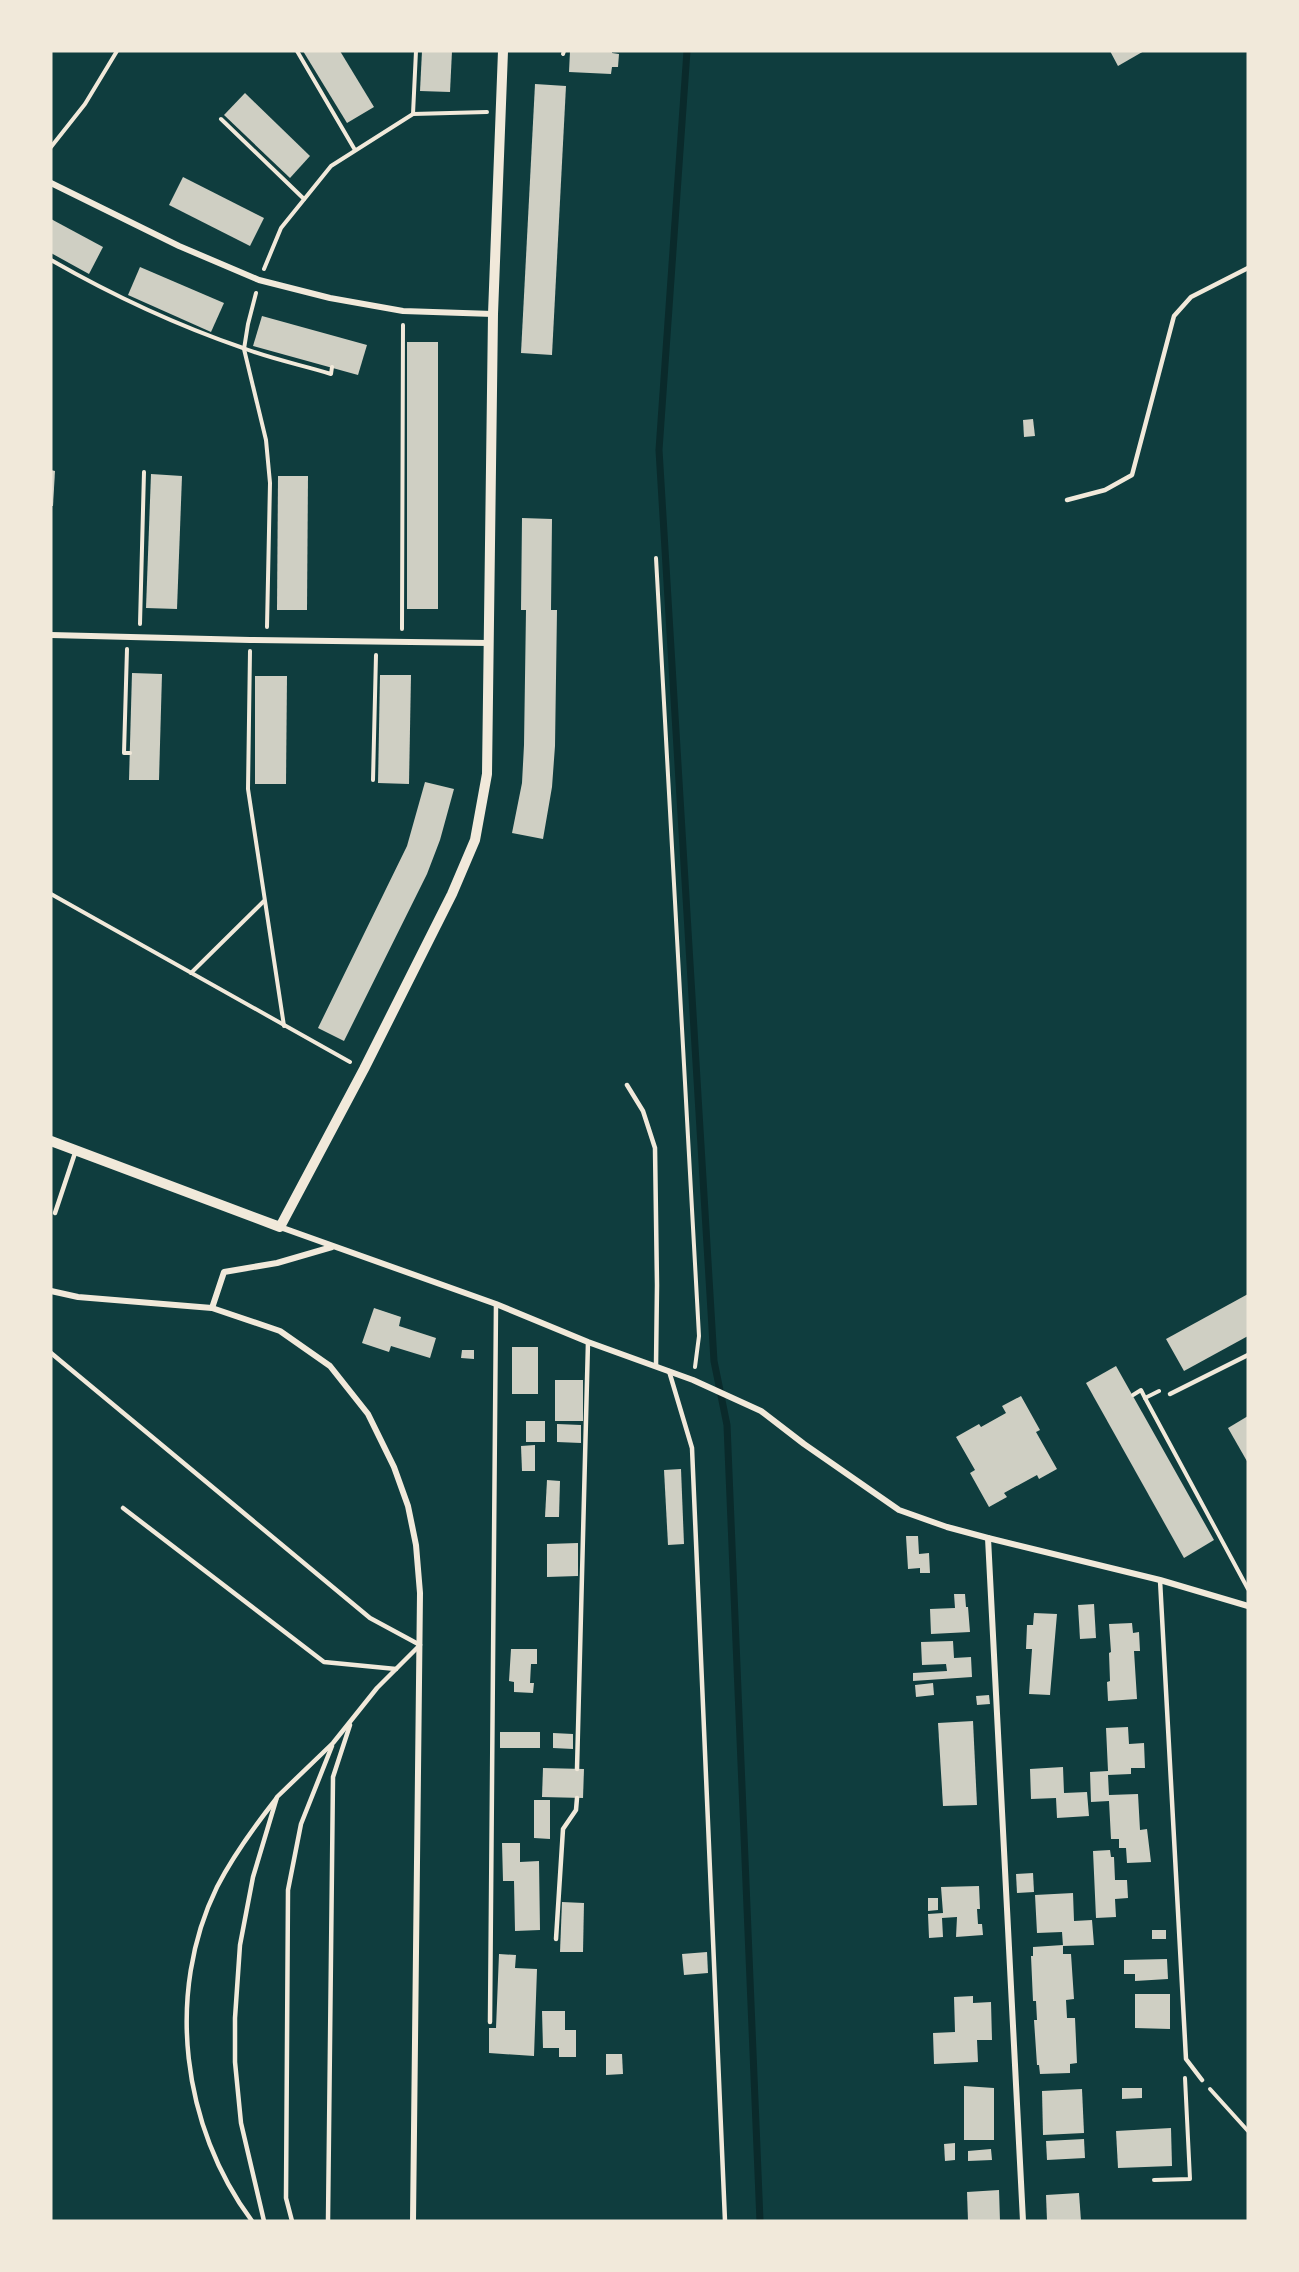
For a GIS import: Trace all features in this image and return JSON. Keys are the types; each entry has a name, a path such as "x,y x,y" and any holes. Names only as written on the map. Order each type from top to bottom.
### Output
{"street":[{"path":"280,1227 364,1069 452,894 475,840 487,774 493,314 503,51"},
{"path":"51,183 179,246 259,280 330,298 403,311 493,314"},
{"path":"51,635 489,643"},
{"path":"51,1141 333,1247 496,1304 588,1342 693,1380 761,1411 899,1510 947,1527 1160,1580 1248,1606"},
{"path":"212,1308 224,1272 277,1263 333,1247"},
{"path":"51,1291 78,1297 212,1308 280,1331 330,1366 368,1414 394,1467 408,1506 416,1545 420,1593 413,2221"},
{"path":"988,1538 1023,2221"}],"lane":[{"path":"1067,500 1105,490 1132,475 1174,316 1191,297 1248,268"},
{"path":"627,1085 644,1111 655,1148 656,1366"},
{"path":"56,1213 76,1150"},
{"path":"490,2022 496,1304"},
{"path":"578,1769 588,1342"},
{"path":"51,1353 370,1618 420,1645 377,1688 333,1743 277,1797 252,1830 218,1887 201,1930 192,1963 188,1997 187,2039 196,2105 221,2171 252,2221"},
{"path":"1170,1395 1248,1355"},
{"path":"669,1371 692,1448 725,2221"},
{"path":"123,1508 324,1662 396,1669"},
{"path":"1160,1580 1186,2059 1202,2080"},
{"path":"328,2221 333,1777 351,1722"},
{"path":"292,2221 286,2198 288,1890 301,1824 333,1743"},
{"path":"264,2221 241,2123 235,2062 235,2018 240,1945 244,1922 253,1877 277,1797"},
{"path":"556,1940 563,1829 576,1810 577,1798"}],"path":[{"path":"51,147 86,104 117,51"},
{"path":"297,51 355,150"},
{"path":"413,114 416,51"},
{"path":"267,640 270,483 266,440 244,349 259,280 281,228 331,166 413,114 501,112"},
{"path":"221,119 304,199"},
{"path":"51,260 147,310 244,349 331,374 332,368"},
{"path":"402,642 403,311"},
{"path":"139,638 144,472"},
{"path":"656,558 699,1336 693,1380"},
{"path":"127,638 124,753 130,753"},
{"path":"250,640 248,789 284,1026"},
{"path":"373,780 376,642"},
{"path":"51,894 364,1069"},
{"path":"191,973 264,901"},
{"path":"1132,1395 1141,1390 1248,1588"},
{"path":"1145,1398 1161,1390 1170,1395"},
{"path":"1165,1453 1173,1449"},
{"path":"1198,1512 1204,1507"},
{"path":"1154,2180 1190,2179 1184,2085 1186,2059"},
{"path":"1202,2080 1248,2131"}],"building":[{"path":"303,51 340,51 374,107 347,123"},
{"path":"422,51 452,51 450,92 420,91"},
{"path":"570,51 612,51 612,53 619,54 618,67 612,67 611,74 569,72"},
{"path":"1110,51 1144,51 1118,66"},
{"path":"535,84 566,86 552,355 521,353"},
{"path":"245,93 310,156 290,178 224,115"},
{"path":"183,177 264,218 250,246 169,205"},
{"path":"51,219 103,247 89,274 51,253"},
{"path":"140,267 224,303 211,332 128,295"},
{"path":"262,316 367,345 358,375 253,346"},
{"path":"407,342 438,342 438,609 407,609"},
{"path":"1033,419 1035,436 1024,437 1023,420"},
{"path":"51,470 55,471 53,506 51,506"},
{"path":"151,474 182,476 177,609 146,608"},
{"path":"278,476 308,476 307,610 277,610"},
{"path":"522,518 552,519 551,610 557,610 555,746 552,787 543,839 512,833 522,783 524,745 526,610 521,610"},
{"path":"132,673 162,674 159,780 129,780"},
{"path":"380,675 411,675 409,784 378,783"},
{"path":"255,676 287,676 286,784 255,784"},
{"path":"425,782 454,789 440,840 427,874 344,1041 318,1028 407,846"},
{"path":"1248,1294 1248,1336 1184,1371 1166,1339"},
{"path":"374,1308 401,1317 399,1326 436,1338 430,1358 391,1346 389,1352 362,1343"},
{"path":"512,1347 538,1347 538,1394 512,1394"},
{"path":"462,1350 474,1350 474,1359 461,1358"},
{"path":"1116,1366 1214,1540 1184,1558 1086,1383"},
{"path":"555,1380 583,1380 583,1421 555,1421"},
{"path":"1021,1396 1040,1430 1036,1432 1057,1469 1039,1479 1037,1475 1004,1493 1007,1497 989,1507 970,1473 975,1470 956,1437 979,1424 981,1427 1006,1413 1002,1406"},
{"path":"1248,1416 1248,1463 1228,1428"},
{"path":"526,1421 545,1421 545,1442 526,1442"},
{"path":"557,1424 581,1425 581,1443 557,1442"},
{"path":"535,1445 535,1471 522,1471 521,1446"},
{"path":"681,1469 684,1544 668,1545 664,1470"},
{"path":"547,1480 560,1481 559,1517 545,1517"},
{"path":"906,1536 918,1536 919,1554 929,1553 930,1573 920,1573 920,1568 908,1569"},
{"path":"578,1543 578,1576 547,1577 547,1544"},
{"path":"954,1594 965,1594 970,1632 931,1634 930,1609 955,1608"},
{"path":"1094,1604 1096,1638 1080,1639 1078,1605"},
{"path":"1034,1613 1057,1614 1050,1695 1029,1694 1032,1649 1026,1649 1027,1625 1033,1625"},
{"path":"1132,1623 1133,1633 1139,1632 1140,1651 1134,1651 1137,1699 1108,1701 1107,1682 1110,1681 1109,1653 1111,1652 1109,1624"},
{"path":"953,1641 954,1658 971,1657 972,1677 913,1681 913,1673 947,1671 946,1664 922,1665 921,1642"},
{"path":"511,1649 537,1649 537,1664 531,1664 530,1683 534,1683 533,1693 514,1692 514,1682 509,1681"},
{"path":"933,1683 934,1695 916,1697 915,1685"},
{"path":"989,1695 990,1704 977,1705 976,1696"},
{"path":"973,1721 977,1805 943,1806 938,1723"},
{"path":"1128,1727 1129,1744 1144,1743 1145,1768 1131,1768 1131,1774 1108,1775 1109,1795 1138,1794 1140,1830 1147,1829 1151,1862 1127,1863 1126,1848 1119,1848 1119,1839 1111,1839 1109,1801 1091,1802 1090,1772 1108,1771 1106,1728"},
{"path":"500,1732 540,1732 540,1748 500,1748"},
{"path":"553,1733 573,1734 573,1749 553,1748"},
{"path":"1063,1767 1064,1793 1087,1792 1089,1816 1057,1818 1056,1798 1031,1799 1030,1769"},
{"path":"543,1768 584,1769 583,1798 542,1797"},
{"path":"534,1800 550,1800 550,1839 534,1838"},
{"path":"502,1843 520,1843 520,1862 539,1861 540,1930 515,1931 514,1881 503,1881"},
{"path":"1110,1850 1111,1857 1114,1857 1115,1880 1127,1880 1128,1898 1115,1899 1116,1917 1096,1918 1093,1851"},
{"path":"1033,1873 1034,1892 1017,1893 1016,1874"},
{"path":"979,1886 978,1924 982,1924 983,1935 956,1937 957,1917 942,1918 943,1937 929,1938 928,1914 943,1913 941,1887"},
{"path":"1073,1893 1074,1921 1092,1920 1094,1945 1063,1946 1062,1932 1037,1933 1035,1895"},
{"path":"928,1898 938,1898 938,1910 928,1911"},
{"path":"562,1902 584,1903 583,1952 560,1952"},
{"path":"1152,1930 1166,1930 1166,1939 1152,1939"},
{"path":"1063,1945 1063,1954 1071,1954 1074,1999 1066,2000 1067,2018 1075,2018 1077,2063 1070,2064 1070,2073 1040,2074 1039,2065 1037,2065 1034,2020 1037,2020 1036,2001 1033,2001 1031,1956 1033,1956 1033,1947"},
{"path":"707,1952 708,1973 684,1975 682,1954"},
{"path":"499,1954 516,1955 515,1968 537,1969 534,2056 489,2053 489,2028 496,2028"},
{"path":"1167,1959 1168,1979 1135,1981 1135,1974 1124,1974 1124,1960"},
{"path":"1135,1994 1170,1994 1170,2029 1135,2028"},
{"path":"973,1996 973,2003 991,2002 992,2040 977,2040 978,2062 934,2064 933,2033 955,2032 954,1997"},
{"path":"542,2011 565,2011 565,2030 576,2030 576,2057 559,2057 559,2048 543,2048"},
{"path":"606,2054 622,2054 623,2074 606,2075"},
{"path":"964,2086 994,2088 994,2140 964,2140"},
{"path":"1122,2088 1142,2088 1142,2098 1122,2099"},
{"path":"1082,2089 1084,2133 1043,2135 1042,2091"},
{"path":"1171,2128 1172,2166 1118,2168 1116,2131"},
{"path":"1084,2139 1085,2158 1047,2160 1046,2141"},
{"path":"955,2143 955,2160 945,2161 944,2144"},
{"path":"991,2149 992,2160 968,2161 968,2151"},
{"path":"999,2190 1000,2221 968,2221 967,2192"},
{"path":"1079,2193 1081,2221 1047,2221 1046,2195"}],"waterway":[{"path":"687,51 659,450 714,1361 727,1425 760,2221"}]}
